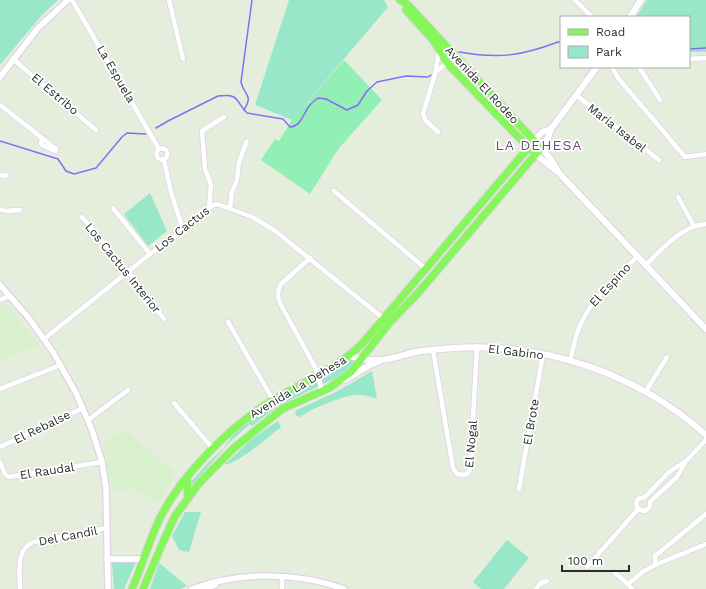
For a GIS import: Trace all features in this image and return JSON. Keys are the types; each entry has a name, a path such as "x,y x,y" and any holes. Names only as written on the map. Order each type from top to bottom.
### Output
{"main road":[{"name":"Avenida El Rodeo","path":"400,0 403,7 433,40 448,64 535,154 559,173 706,329"},
{"name":"Avenida El Rodeo","path":"400,0 408,6 534,140 550,158 559,173"},
{"path":"631,16 641,0"},
{"name":"Avenida La Dehesa","path":"143,589 175,516 188,496 217,463 252,432 282,409 333,386 351,372 390,322 418,293 541,148 548,138 551,129 596,68"},
{"path":"494,112 501,114 503,112 503,107"},
{"name":"Avenida La Dehesa","path":"132,589 156,527 165,509 187,478 213,449 243,421 273,400 319,376 350,356 384,319 534,140 542,132 551,129"},
{"name":"El Gabino","path":"350,356 375,361 432,350 477,347 543,354 604,372 646,391 690,421 706,435"},
{"name":"El Gabino","path":"333,386 381,360"},
{"path":"187,478 188,496"}],"street":[{"path":"0,77 42,23 68,0"},
{"name":"La Espuela","path":"72,0 159,149"},
{"path":"170,0 183,59"},
{"path":"575,0 591,16"},
{"path":"438,132 426,122 423,116 435,74 439,51"},
{"path":"690,59 706,58"},
{"name":"El Estribo","path":"13,59 96,130"},
{"path":"435,74 443,66 448,64"},
{"path":"613,68 618,78 685,157 706,154"},
{"path":"640,68 660,100"},
{"name":"María Isabel","path":"576,95 659,160"},
{"path":"0,105 42,138"},
{"path":"209,208 210,185 205,170 202,131 224,117"},
{"path":"230,208 232,192 237,180 238,162 247,141"},
{"path":"164,160 159,159 157,156 159,149 165,150 168,153 164,160 182,230"},
{"path":"0,175 7,175"},
{"path":"334,191 426,269"},
{"path":"678,197 694,226"},
{"name":"Los Cactus","path":"44,339 128,271 209,208 217,204 252,216 284,237 384,319"},
{"path":"113,208 150,254"},
{"path":"0,209 5,211 20,210"},
{"name":"Los Cactus Interior","path":"82,217 128,271 164,319"},
{"path":"646,265 667,244 684,232 694,226 706,224"},
{"name":"El Espino","path":"570,361 577,334 588,309 600,294 638,256"},
{"path":"310,258 281,284 278,288 278,295 281,305 319,376 321,386 319,393"},
{"path":"0,285 44,339 61,365 88,420 102,462 107,502 107,559 109,588"},
{"path":"0,300 9,296"},
{"path":"228,322 273,400"},
{"name":"El Nogal","path":"432,350 453,468 457,474 464,475 468,474 470,470 477,347"},
{"name":"El Brote","path":"519,489 543,354"},
{"path":"646,391 667,357"},
{"path":"0,389 61,365"},
{"path":"88,420 128,390"},
{"path":"174,402 213,449"},
{"name":"El Rebalse","path":"0,447 83,408"},
{"path":"638,509 636,505 637,501 640,498 645,497 669,472 686,460 706,440"},
{"path":"638,509 642,511 648,509 650,502 677,477 686,460"},
{"name":"El Raudal","path":"0,462 4,474 9,477 102,462"},
{"path":"645,497 650,502"},
{"path":"587,567 638,509"},
{"path":"655,565 655,556 706,514"},
{"name":"Del Candil","path":"20,589 20,557 24,549 29,545 34,542 107,528"},
{"path":"628,584 644,571 655,565 706,544"},
{"path":"107,559 144,559"},
{"path":"615,573 632,589"},
{"path":"192,589 211,583 236,578 259,576 315,581 344,589"},
{"path":"282,577 282,589"},
{"path":"204,589 236,578"},
{"path":"536,589 541,583 547,581"}],"shaded area":[{"path":"7,304 40,346 0,360 0,307"},
{"path":"126,430 176,474 159,503 134,489 112,490 103,443"}],"green space":[{"path":"0,0 58,0 42,15 0,65"},
{"path":"289,0 384,0 388,7 292,120 255,105"},
{"path":"647,0 706,0 706,52 690,52 690,16 637,16"},
{"path":"344,60 382,100 339,148 310,194 261,160 275,139 279,141 292,120"},
{"path":"150,193 167,231 148,246 124,214"},
{"path":"350,358 358,358 348,372 278,406 252,426 250,424 231,441 190,487 190,483 223,449 236,431 257,414 318,381"},
{"path":"372,371 377,399 360,395 349,396 327,403 300,417 296,416 295,412 297,410 338,391"},
{"path":"278,421 281,427 237,460 225,464 253,438"},
{"path":"185,512 201,512 189,552 179,550 172,536"},
{"path":"507,540 529,558 504,589 481,589 473,582"},
{"path":"112,562 136,562 124,589 114,589"},
{"path":"159,563 187,586 180,589 150,589"}],"waterway":[{"path":"244,110 247,105 248,98 241,82 252,0"},
{"path":"459,52 498,56 510,55 560,42"},
{"path":"690,49 706,48"},
{"path":"156,128 218,96 225,95 237,99 247,113 283,119 290,127 300,122 310,105 318,98 326,99 347,110 358,105 367,91 377,82 406,76 428,77 431,75"},
{"path":"0,141 58,159 66,171 74,174 96,168 127,133 146,134"}],"district":[{"name":"LA DEHESA","path":"539,145"}]}
